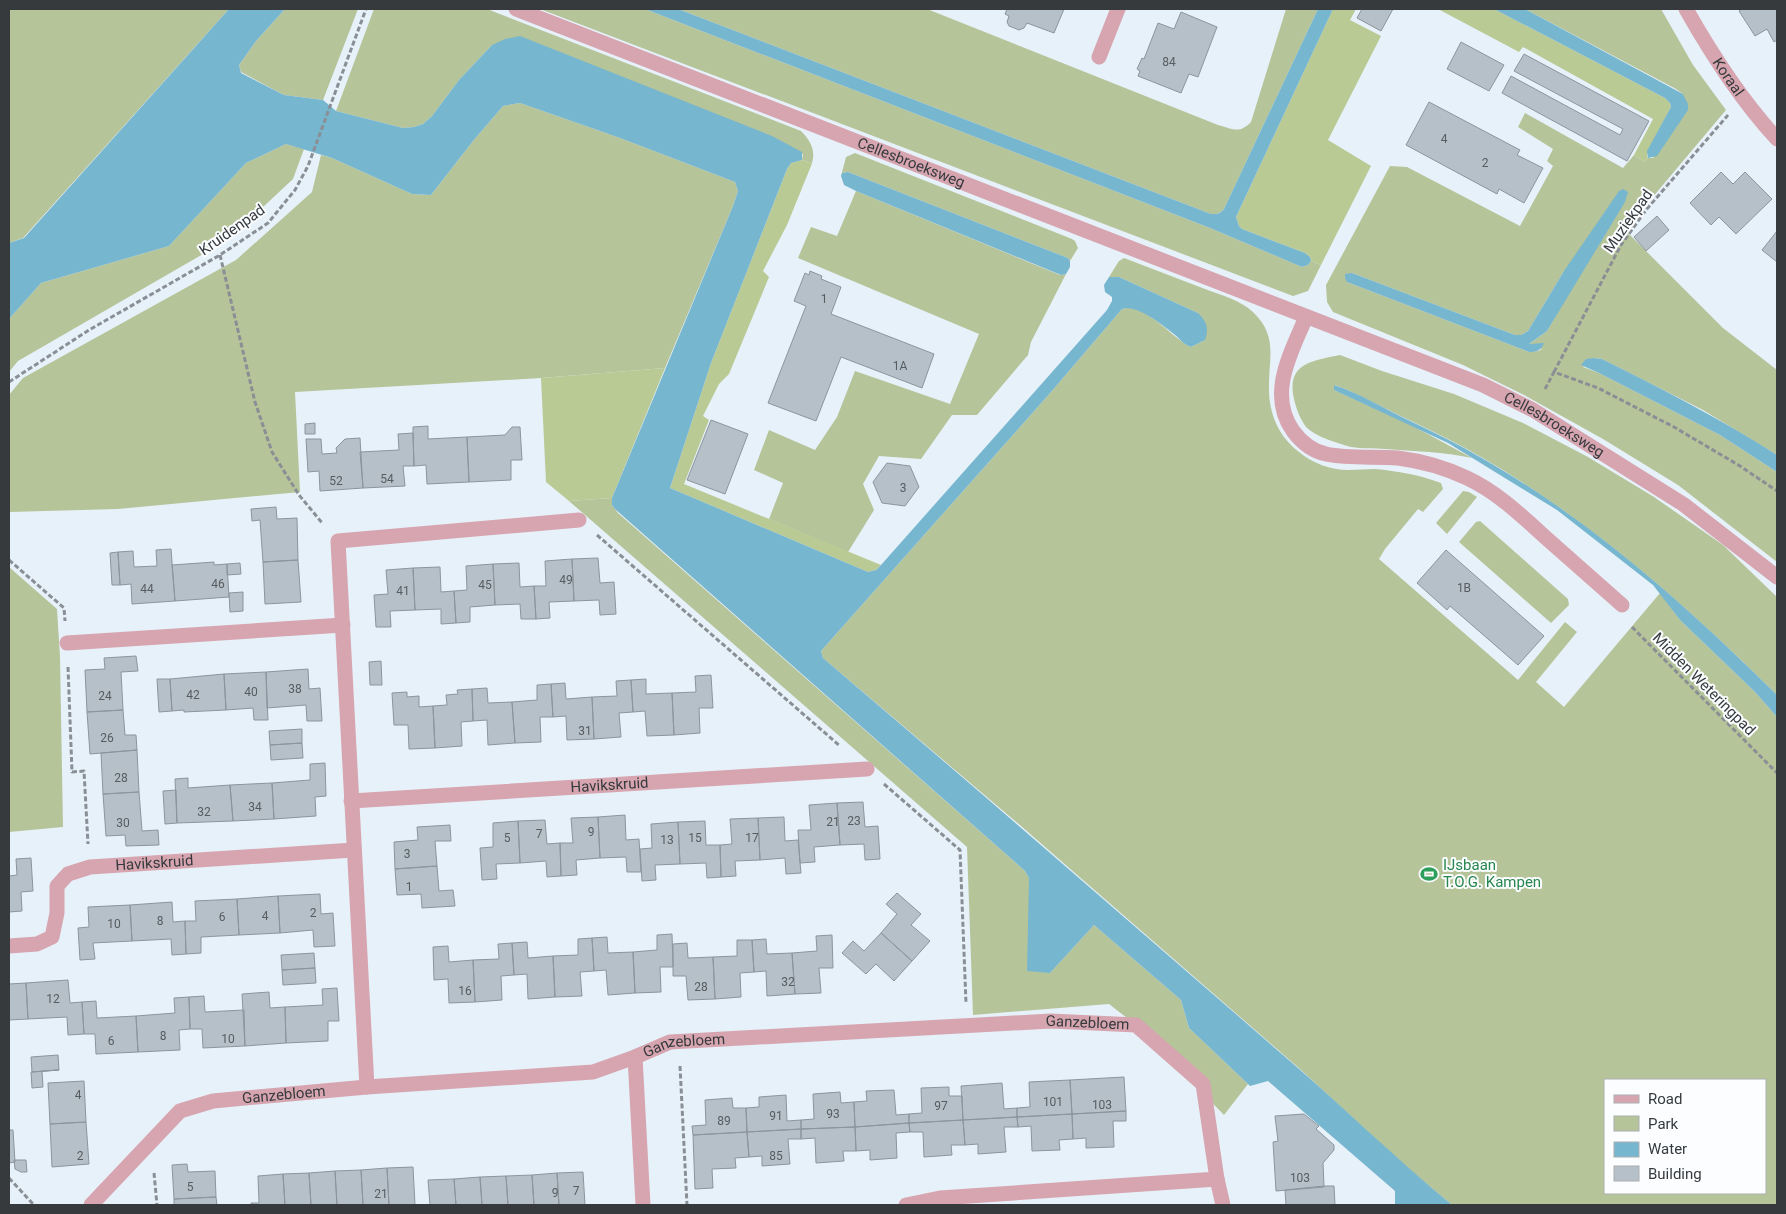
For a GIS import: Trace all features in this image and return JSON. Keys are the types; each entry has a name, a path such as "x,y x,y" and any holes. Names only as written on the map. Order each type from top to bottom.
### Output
{"street":[{"name":"Cellesbroeksweg","path":"516,9 1483,385 1533,410 1683,504 1777,577"},
{"path":"1100,57 1118,9"},
{"name":"Koraal","path":"1686,9 1707,47 1744,99 1777,139"},
{"path":"1306,317 1284,369 1281,392 1283,408 1290,427 1300,440 1311,449 1326,454 1398,458 1428,464 1486,487 1507,503 1622,605"},
{"path":"367,1087 338,542 579,520"},
{"path":"67,642 343,625"},
{"name":"Havikskruid","path":"351,801 867,769"},
{"name":"Havikskruid","path":"9,946 37,944 52,937 57,914 58,886 68,874 90,867 354,850"},
{"name":"Ganzebloem","path":"91,1205 180,1111 213,1102 367,1087 592,1072 670,1042 679,1041 1051,1021 1136,1025 1203,1084 1217,1179 1223,1205"},
{"name":"Ganzebloem","path":"635,1057 643,1205"},
{"path":"906,1205 940,1198 1217,1179"}],"path":[{"name":"Kruidenpad","path":"9,382 89,330 220,255 268,223 295,190 308,166 366,9"},
{"name":"Muziekpad","path":"1533,410 1622,245 1646,210 1744,99"},
{"path":"220,255 255,402 272,452 299,495 338,542"},
{"path":"1554,372 1598,388 1674,427 1740,466 1777,491"},
{"path":"9,560 64,608 72,772 84,771 90,867"},
{"name":"Midden Weteringpad","path":"1622,605 1632,628 1777,773"},
{"path":"679,1041 687,1205"},
{"path":"9,1178 34,1205"}],"green space":[{"path":"9,9 229,9 23,238 9,243"},
{"path":"285,9 358,9 323,100 284,95 241,72 239,65 256,41"},
{"path":"374,9 487,9 801,131 811,146 813,154 812,163 802,160 803,154 492,45 459,80 432,116 423,124 403,128 336,111"},
{"path":"540,9 645,9 1210,228 1302,267 1308,265 1311,261 1321,265 1308,291 1293,296"},
{"path":"678,9 927,9 1218,125 1236,130 1247,126 1251,122 1286,9 1318,9 1224,209 1221,212 1211,214"},
{"path":"1333,9 1356,9 1350,20 1381,36 1328,140 1371,166 1321,265 1311,261 1310,257 1305,253 1242,229 1236,217"},
{"path":"1438,9 1494,9 1665,98 1671,107 1647,155 1648,158 1645,162 1634,155 1653,119 1523,47 1519,52"},
{"path":"1525,9 1661,9 1693,65 1726,110 1625,230 1723,328 1777,370 1777,455 1703,410 1602,359 1594,358 1583,367 1599,373 1720,435 1777,472 1777,562 1678,485 1603,439 1524,395 1463,365 1333,312 1327,302 1326,285 1390,166 1407,167 1520,226 1553,166 1547,161 1553,149 1518,127 1525,113 1623,168 1634,155 1645,162 1648,158 1653,158 1683,94","holes":["1564,271 1569,293 1547,331 1528,345 1542,349 1529,352 1347,282 1352,273 1515,335 1521,335 1528,331"]},
{"path":"520,103 620,138 735,182 738,191 733,206 665,368 541,378 295,392 300,492 118,509 9,512 9,395 23,378 236,260 312,192 321,155 332,158 412,194 431,195 503,106"},
{"path":"286,144 304,149 293,179 229,239 18,361 9,372 9,319 41,283 169,246 246,163"},
{"path":"855,153 1072,239 1078,248 1070,261 1068,258 848,172 842,173 841,176 846,157"},
{"path":"802,160 812,163 811,166 787,225 763,271 769,277 729,374 719,384 703,416 709,420 684,484 881,565 876,570 868,572 670,488 711,363 787,169 791,163"},
{"path":"856,191 1060,275 1066,274 1031,342 1028,355 977,415 952,415 921,459 879,456 863,484 874,510 848,552 769,519 783,483 754,470 769,430 815,450 837,417 855,371 950,404 979,334 798,258 811,227 837,236"},
{"path":"1124,258 1236,301 1253,312 1261,321 1269,339 1269,399 1273,416 1286,439 1304,456 1316,463 1335,469 1392,471 1441,483 1443,489 1423,512 1418,509 1379,559 1518,680 1565,622 1577,632 1536,682 1564,707 1660,593 1680,620 1755,692 1777,717 1777,1205 1452,1205 1402,1163 1301,1070 1021,826 823,658 821,651 1051,392 1122,309 1131,308 1140,311 1191,347 1205,340 1198,313 1119,277 1109,277 1119,261"},
{"path":"1340,355 1382,371 1454,394 1523,423 1588,457 1654,497 1723,545 1777,597 1777,695 1673,597 1599,537 1522,482 1472,452 1335,385 1334,390 1411,425 1472,458 1429,452 1351,447 1310,431 1298,413 1294,399 1294,378 1298,371 1311,362"},
{"path":"665,368 612,498 569,501 546,482 541,378"},
{"path":"1463,491 1477,497 1447,534 1436,523"},
{"path":"612,498 612,505 618,513 1025,871 1029,878 1050,973 1094,925 1181,1000 1189,1028 1248,1084 1224,1115 1136,1025 1109,1004 973,1015 967,847 569,501"},
{"path":"1480,521 1568,599 1569,605 1551,623 1459,542 1476,522"},
{"path":"9,567 57,609 60,657 63,827 9,832"}],"water":[{"path":"229,9 285,9 256,41 239,65 241,73 284,95 323,100 336,111 403,128 423,124 432,116 459,80 492,45 505,39 520,36 772,136 802,152 802,160 791,163 787,169 711,363 670,488 868,572 876,570 881,565 1107,310 1112,297 1105,292 1104,285 1109,277 1119,277 1198,313 1206,325 1206,336 1205,340 1191,347 1150,317 1128,308 1122,309 1051,392 821,651 823,658 1283,1055 1452,1205 1395,1205 1395,1191 1268,1081 1250,1086 1189,1028 1181,1000 1094,925 1050,973 1027,971 1029,878 1025,871 612,505 612,498 733,206 738,191 735,182 620,138 520,103 503,106 431,195 412,194 332,158 286,144 246,163 169,246 41,283 9,319 9,243 24,238"},
{"path":"645,9 678,9 1211,214 1221,212 1224,209 1318,9 1333,9 1236,217 1242,229 1305,253 1310,257 1311,261 1308,265 1302,267 1210,228"},
{"path":"1494,9 1525,9 1683,94 1688,104 1688,110 1657,156 1648,158 1647,151 1671,107 1665,98"},
{"path":"848,172 1068,258 1070,267 1066,274 1061,275 856,191 844,185 841,176 842,173"},
{"path":"1623,189 1628,192 1625,202 1547,331 1529,344 1544,343 1536,351 1529,352 1347,282 1345,278 1345,274 1352,273 1515,335 1521,335 1528,331 1564,271 1619,191"},
{"path":"1586,359 1602,359 1669,393 1777,455 1777,472 1720,435 1581,365"},
{"path":"1334,385 1362,396 1453,442 1561,508 1673,597 1743,662 1777,695 1777,717 1755,692 1680,620 1653,585 1557,510 1448,443 1334,390"}],"building":[{"path":"1007,9 1064,9 1054,33 1027,23 1024,28 1019,30 1009,26 1007,22 1009,16 1005,14"},
{"path":"1362,9 1393,9 1381,31 1357,18"},
{"path":"1742,9 1777,9 1777,40 1774,42 1767,29 1755,36 1739,11"},
{"path":"1181,12 1217,27 1198,77 1189,74 1181,93 1138,76 1140,71 1137,69 1142,58 1144,59 1158,23 1174,29"},
{"path":"1461,42 1504,65 1489,91 1447,69"},
{"path":"1524,54 1649,121 1627,161 1502,93 1511,76 1620,135 1623,129 1514,71"},
{"path":"1429,102 1520,150 1517,155 1543,168 1524,203 1499,189 1497,194 1406,145"},
{"path":"1721,172 1733,184 1745,172 1772,199 1736,234 1719,217 1711,225 1690,203"},
{"path":"1657,216 1669,230 1646,251 1634,237"},
{"path":"1777,231 1777,262 1762,250"},
{"path":"810,271 822,276 821,279 841,287 831,314 934,354 922,388 841,357 816,421 768,403 806,306 794,301 805,273 809,275"},
{"path":"711,420 748,434 725,494 687,480"},
{"path":"315,423 315,434 305,434 305,424"},
{"path":"428,426 428,439 467,437 469,482 427,484 426,465 414,466 413,427"},
{"path":"512,427 520,427 522,460 511,460 511,480 469,482 467,437 505,435"},
{"path":"413,433 414,466 403,466 405,486 363,488 360,452 399,450 398,434"},
{"path":"360,438 363,488 320,491 319,471 308,472 306,439 321,439 322,454 337,453 336,448 345,439"},
{"path":"887,463 910,466 919,487 905,506 882,503 873,482"},
{"path":"276,507 277,519 297,518 298,560 263,562 260,520 252,521 251,509"},
{"path":"171,549 175,601 132,604 131,584 120,585 118,552 133,551 134,567 157,566 156,550"},
{"path":"1446,550 1544,636 1518,665 1450,606 1447,610 1417,583"},
{"path":"118,552 120,585 112,585 110,553"},
{"path":"598,558 600,583 614,582 616,614 600,615 599,600 574,601 572,559"},
{"path":"572,559 574,601 549,602 550,618 536,619 534,586 546,586 545,561"},
{"path":"298,560 301,602 265,604 263,562"},
{"path":"214,562 214,565 227,564 229,597 175,601 172,565"},
{"path":"240,563 241,574 227,575 227,564"},
{"path":"519,563 520,587 534,586 536,619 521,619 520,604 495,605 493,564"},
{"path":"493,564 495,605 470,607 470,622 456,623 454,591 467,590 466,566"},
{"path":"440,567 441,592 454,591 456,623 441,624 441,609 415,610 413,568"},
{"path":"413,568 415,610 390,611 391,627 376,627 374,595 388,594 386,570"},
{"path":"243,592 243,611 230,612 229,593"},
{"path":"136,656 138,671 121,672 123,710 87,712 85,670 105,669 104,658"},
{"path":"381,661 382,685 370,685 369,662"},
{"path":"308,669 309,689 320,688 322,721 307,721 306,705 267,708 266,672"},
{"path":"266,672 268,720 254,720 253,708 226,710 224,674"},
{"path":"224,674 226,710 172,711 170,679"},
{"path":"711,675 713,708 699,708 700,733 674,735 672,693 696,692 695,676"},
{"path":"157,679 170,679 172,711 159,712"},
{"path":"646,679 646,694 672,693 674,735 647,736 645,711 633,712 631,680"},
{"path":"631,680 633,712 619,713 621,737 594,739 592,697 617,696 616,681"},
{"path":"565,683 566,699 592,697 594,739 567,740 566,716 553,717 551,684"},
{"path":"551,684 553,717 540,717 541,742 515,743 512,702 537,700 537,685"},
{"path":"487,688 488,703 512,702 515,743 488,745 487,720 473,721 472,689"},
{"path":"472,689 473,721 461,722 462,746 435,748 433,706 447,705 446,695 458,694 457,690"},
{"path":"407,692 407,697 419,696 419,707 433,706 435,748 409,749 408,725 394,725 392,693"},
{"path":"123,710 125,735 136,735 137,750 90,754 87,712"},
{"path":"302,729 302,743 270,745 269,731"},
{"path":"302,743 303,758 271,760 270,745"},
{"path":"137,750 139,792 103,794 101,753"},
{"path":"325,763 326,796 315,797 316,816 274,819 272,783 310,780 310,764"},
{"path":"188,778 188,788 230,785 233,821 177,823 175,779"},
{"path":"272,783 274,819 233,821 230,785"},
{"path":"176,790 177,823 165,824 163,791"},
{"path":"139,792 142,831 158,830 159,845 126,846 125,835 106,836 103,794"},
{"path":"863,802 865,827 878,826 880,859 865,860 864,844 840,845 837,803"},
{"path":"837,803 840,845 814,847 815,862 800,863 798,830 811,830 809,805"},
{"path":"625,815 626,840 639,839 641,872 627,872 626,857 600,858 598,817"},
{"path":"598,817 600,858 576,860 577,875 561,876 560,843 573,843 571,818"},
{"path":"784,817 785,841 798,840 801,873 786,874 785,858 760,860 758,818"},
{"path":"758,818 760,860 735,861 736,876 721,877 720,845 732,844 730,819"},
{"path":"545,820 547,844 560,843 561,876 547,877 546,861 520,863 518,821"},
{"path":"518,821 520,863 496,864 497,879 482,880 480,848 493,847 493,823"},
{"path":"705,821 706,845 720,845 721,877 707,878 706,863 680,864 678,822"},
{"path":"678,822 680,864 655,865 656,880 642,881 640,849 652,848 651,824"},
{"path":"450,825 451,841 435,841 437,866 395,869 394,842 418,840 417,827"},
{"path":"31,858 33,891 21,892 22,911 9,912 9,876 17,875 16,859"},
{"path":"437,866 439,891 453,890 455,906 422,908 421,894 397,895 395,869"},
{"path":"897,893 921,914 911,925 930,941 912,961 881,933 897,914 886,904"},
{"path":"320,894 321,914 333,913 335,946 314,947 313,930 280,933 278,896"},
{"path":"278,896 280,933 239,935 237,899"},
{"path":"237,899 239,935 201,937 201,953 186,954 185,921 196,921 195,901"},
{"path":"172,902 173,922 185,921 186,954 172,955 171,939 132,941 130,905"},
{"path":"130,905 132,941 93,943 95,959 80,960 78,928 89,927 88,907"},
{"path":"881,933 912,961 894,981 876,964 866,974 842,953 853,941 864,951"},
{"path":"672,934 673,967 660,967 661,992 635,993 633,952 657,950 657,935"},
{"path":"832,935 833,968 819,968 821,993 795,994 792,953 817,951 816,936"},
{"path":"607,937 608,953 633,952 635,993 608,995 606,970 594,971 592,938"},
{"path":"592,938 594,971 580,972 582,996 555,997 553,956 578,955 578,939"},
{"path":"766,939 767,954 792,953 795,994 767,996 766,971 754,972 752,940"},
{"path":"737,940 752,940 754,972 740,973 741,997 715,999 713,957 737,956"},
{"path":"527,942 528,958 553,956 555,997 528,999 527,974 514,975 512,943"},
{"path":"512,943 514,975 501,976 502,1000 475,1002 473,960 499,959 498,944"},
{"path":"687,943 688,958 713,957 715,999 688,1000 686,976 673,976 673,944"},
{"path":"448,946 449,962 473,960 475,1002 449,1003 448,979 434,980 433,947"},
{"path":"314,953 315,968 282,970 281,955"},
{"path":"315,968 316,983 283,985 282,970"},
{"path":"68,980 70,1003 82,1002 84,1034 68,1035 67,1017 28,1019 26,983"},
{"path":"26,983 28,1019 9,1020 9,984"},
{"path":"337,988 339,1021 328,1021 328,1041 286,1043 285,1007 323,1005 322,989"},
{"path":"269,992 270,1008 285,1007 286,1043 245,1046 242,994"},
{"path":"204,996 205,1012 244,1010 245,1046 203,1048 202,1029 190,1029 189,997"},
{"path":"189,997 190,1029 179,1030 180,1050 138,1052 136,1016 175,1013 174,998"},
{"path":"96,1001 97,1018 136,1016 138,1052 96,1054 95,1034 84,1034 82,1002"},
{"path":"58,1055 59,1070 32,1072 31,1057"},
{"path":"42,1071 43,1087 32,1088 31,1072"},
{"path":"1124,1077 1126,1111 1072,1114 1070,1080"},
{"path":"1070,1080 1072,1114 1017,1117 1017,1108 1030,1107 1029,1082"},
{"path":"84,1081 86,1122 50,1124 48,1083"},
{"path":"1002,1083 1004,1109 1017,1108 1017,1117 963,1120 961,1086"},
{"path":"949,1087 949,1096 962,1096 963,1120 909,1123 909,1114 922,1113 921,1088"},
{"path":"894,1090 896,1115 909,1114 909,1123 855,1127 854,1102 867,1101 866,1091"},
{"path":"840,1092 841,1103 854,1102 855,1127 801,1129 801,1120 814,1119 813,1094"},
{"path":"786,1095 787,1121 801,1120 801,1129 747,1132 746,1108 759,1107 759,1097"},
{"path":"732,1098 733,1108 746,1108 747,1132 693,1135 692,1126 706,1125 705,1100"},
{"path":"1126,1111 1126,1121 1113,1121 1114,1147 1086,1148 1086,1138 1073,1139 1072,1114"},
{"path":"1072,1114 1073,1139 1059,1140 1060,1150 1032,1151 1031,1126 1018,1127 1017,1117"},
{"path":"1304,1114 1319,1126 1316,1129 1334,1145 1334,1150 1323,1163 1324,1187 1276,1191 1273,1142 1278,1141 1275,1116"},
{"path":"1017,1117 1018,1127 1004,1127 1006,1152 978,1154 978,1144 965,1145 963,1120"},
{"path":"963,1120 965,1145 951,1145 952,1155 924,1157 923,1132 910,1132 909,1123"},
{"path":"86,1122 89,1164 52,1167 50,1124"},
{"path":"909,1123 910,1132 896,1133 897,1158 870,1160 870,1150 856,1151 855,1127"},
{"path":"855,1127 856,1151 843,1151 844,1161 816,1163 815,1138 801,1139 801,1129"},
{"path":"801,1129 801,1139 788,1139 790,1164 762,1166 762,1156 749,1157 747,1132"},
{"path":"9,1130 13,1130 15,1162 9,1163"},
{"path":"747,1132 749,1157 735,1158 736,1168 712,1169 713,1188 695,1189 693,1135"},
{"path":"14,1160 26,1160 27,1172 15,1169"},
{"path":"187,1164 188,1172 215,1171 216,1197 174,1199 172,1165"},
{"path":"413,1167 415,1205 389,1205 387,1168"},
{"path":"387,1168 389,1205 363,1205 361,1170"},
{"path":"361,1170 363,1205 337,1205 335,1171"},
{"path":"335,1171 337,1205 311,1205 309,1173"},
{"path":"583,1172 585,1205 559,1205 557,1173"},
{"path":"309,1173 311,1205 285,1205 283,1174"},
{"path":"557,1173 559,1205 534,1205 532,1175"},
{"path":"283,1174 285,1205 251,1205 251,1203 259,1203 258,1176"},
{"path":"532,1175 534,1205 508,1205 506,1176"},
{"path":"506,1176 508,1205 482,1205 480,1177"},
{"path":"480,1177 482,1205 456,1205 454,1179"},
{"path":"454,1179 456,1205 430,1205 428,1180"},
{"path":"1334,1186 1335,1205 1286,1205 1285,1190"},
{"path":"216,1197 217,1205 174,1205 174,1199"}],"place":[{"name":"IJsbaan T.O.G. Kampen","path":"1429,874"}]}
